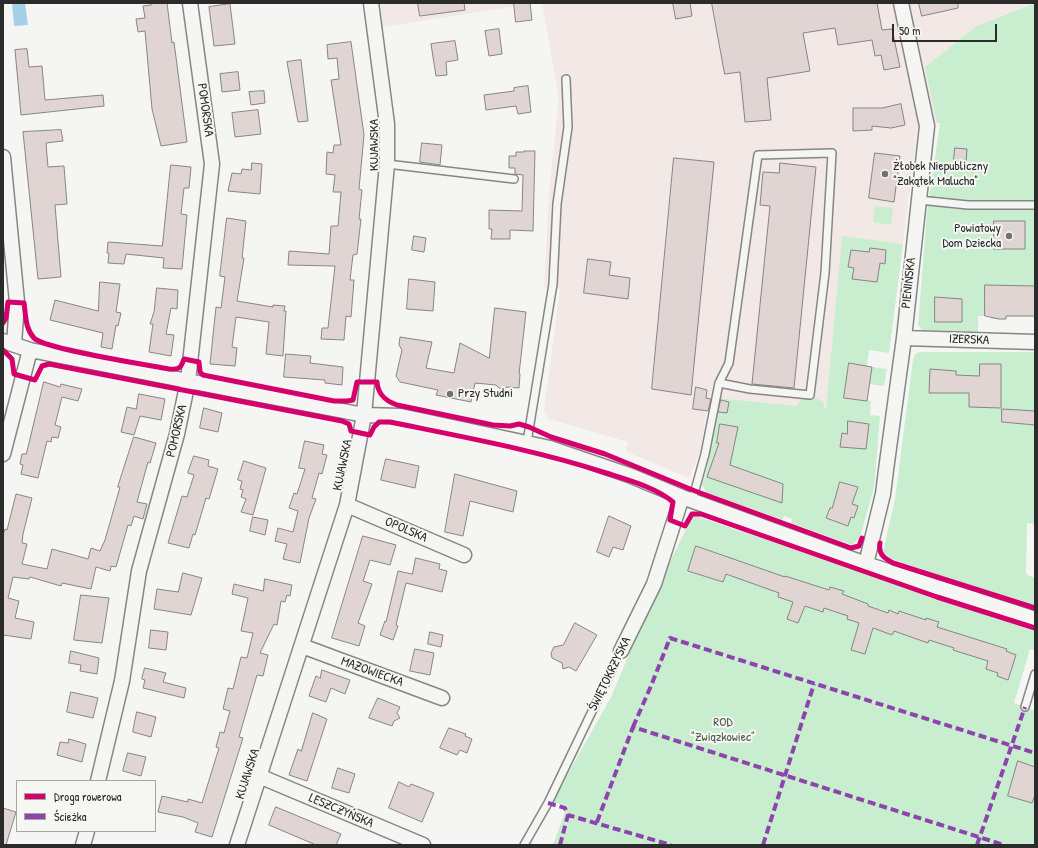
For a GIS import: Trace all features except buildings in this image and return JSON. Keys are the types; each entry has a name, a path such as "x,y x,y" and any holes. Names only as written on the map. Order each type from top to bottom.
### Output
{"street":[{"name":"POMORSKA","path":"98,780 122,681 139,571 177,434 188,381 212,164 190,3"},
{"name":"KUJAWSKA","path":"237,845 347,505 364,415 387,164 387,124 371,3"},
{"name":"PIENIŃSKA","path":"866,564 883,494 904,338 927,126 902,3"},
{"path":"3,158 17,302 8,342 30,350 188,381 364,415 400,416 550,448 629,475 687,499 866,564 1035,619"},
{"name":"IZERSKA","path":"904,338 1035,342"},
{"path":"3,454 30,350"},
{"name":"ŚWIĘTOKRZYSKA","path":"621,651 654,584 687,499"},
{"name":"OPOLSKA","path":"347,505 464,555"},
{"name":"MAZOWIECKA","path":"302,646 442,698"},
{"name":"LESZCZYŃSKA","path":"259,776 423,845"},
{"path":"83,845 86,832"}],"lane":[{"path":"527,442 553,284 557,204 568,127 566,79"},
{"path":"687,499 705,454 718,383 729,363 758,155 832,154 825,273 810,395 750,389 718,383"},
{"path":"387,164 514,179"},
{"path":"919,200 968,206 1035,205"},
{"name":"ŚWIĘTOKRZYSKA","path":"524,845 548,803 621,651"},
{"path":"1025,707 1035,674"}],"shaded area":[{"path":"372,3 536,3 376,28"},
{"path":"542,3 1033,3 977,26 925,67 937,123 917,129 903,244 842,237 826,409 709,397 700,453 689,478 625,451 628,442 549,419 544,411 560,289 544,287 549,195 559,98"}],"green space":[{"path":"1035,3 1035,316 1007,316 1006,319 991,319 991,316 978,316 978,332 922,330 918,325 927,213 940,123 937,123 925,67 977,26"},
{"path":"875,206 893,208 891,225 873,222"},
{"path":"842,236 903,244 889,353 869,350 867,366 844,398 871,401 870,415 880,416 874,488 860,537 852,545 791,523 792,519 784,516 782,520 706,492 702,484 707,469 718,398 797,406 801,399 814,397 823,402 824,408 826,409"},
{"path":"919,352 1035,352 1035,524 1027,523 1026,571 1027,575 1035,578 1035,606 900,562 890,558 883,552 895,499 913,360 915,354"},
{"path":"872,367 887,369 884,386 869,384"},
{"name":"ROD \"Związkowiec\"","path":"693,515 1035,631 1035,650 1030,649 1014,703 1035,711 1035,845 553,845 567,806 552,802 611,697 659,584"}],"water":[{"path":"12,3 25,3 28,25 14,26"}],"marked path":[{"path":"633,727 670,638 1035,753"},
{"path":"763,845 814,684"},
{"path":"977,845 1025,707"},
{"path":"597,822 633,727 1004,845"},
{"path":"548,803 565,808 568,815 671,845"},
{"path":"560,845 568,815"}],"cycle path":[{"path":"3,323 6,318 8,302 24,303 26,322 31,334 34,338 56,347 169,369 179,368 184,359 199,362 200,372 203,375 334,401 353,400 357,382 377,382 379,391 383,397 389,402 397,405 493,425 510,426 519,424 551,437 605,454 695,491 851,548 859,546 862,538"},
{"path":"3,350 12,359 14,374 35,380 42,366 49,364 342,421 349,424 351,431 370,435 374,427 379,422 390,422 499,444 553,457 632,481 658,492 673,502 670,520 685,526 692,514 701,514 937,597 1035,628"},
{"path":"880,543 882,555 893,563 1035,608"}],"place":[{"name":"Żłobek Niepubliczny \"Zakątek Malucha\"","path":"885,174"},
{"name":"Powiatowy Dom Dziecka","path":"1009,236"},
{"name":"Przy Studni","path":"450,394"}]}
